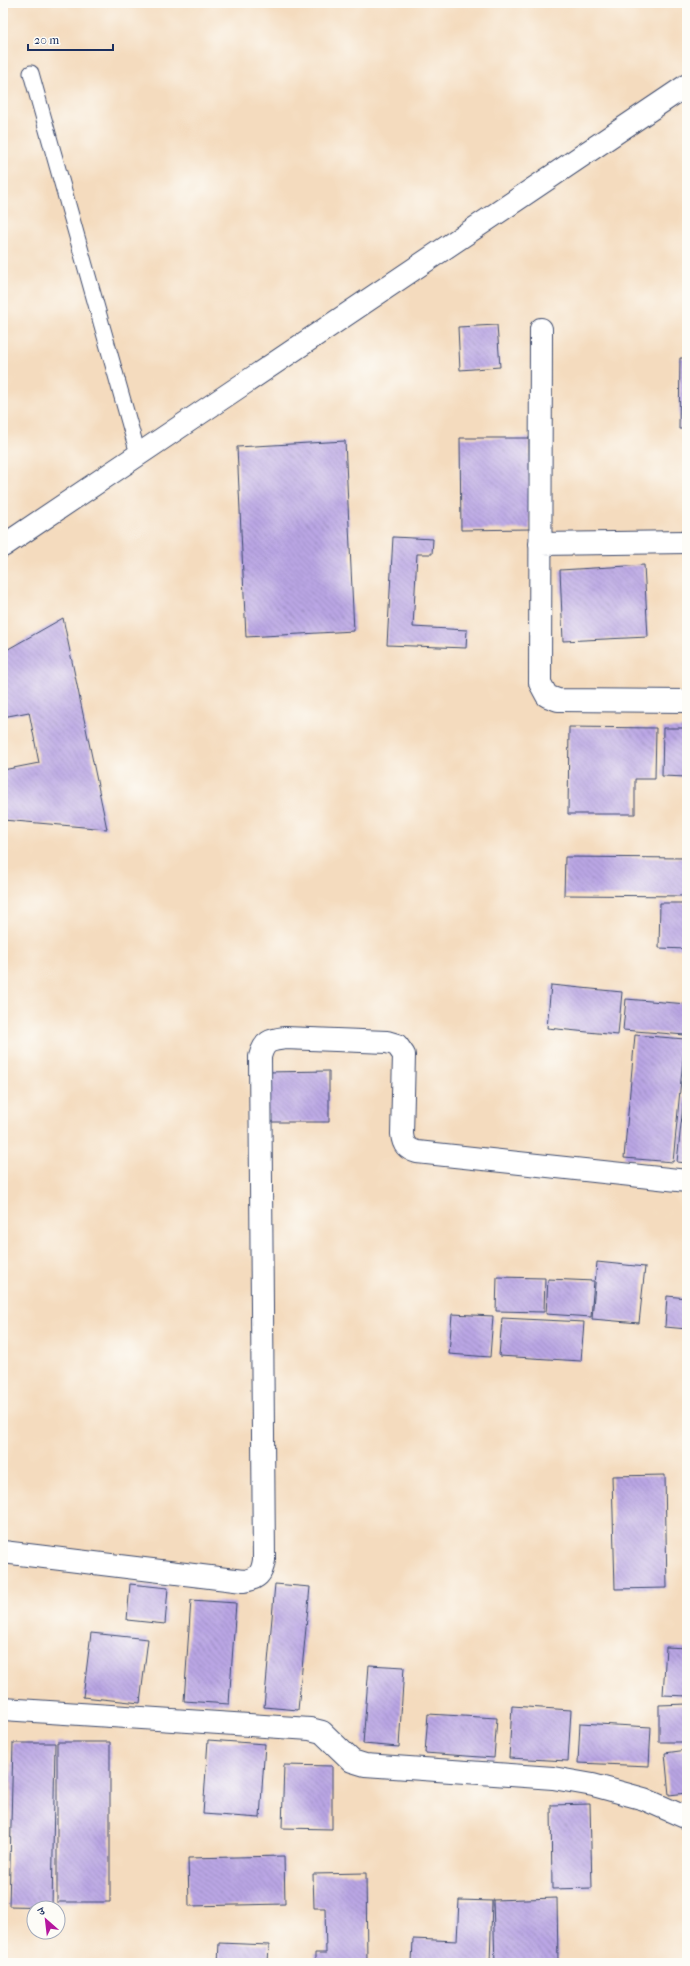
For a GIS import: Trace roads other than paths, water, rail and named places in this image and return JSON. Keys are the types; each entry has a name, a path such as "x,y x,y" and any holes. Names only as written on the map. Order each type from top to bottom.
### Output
{"street":[{"path":"3,546 687,85"},
{"path":"541,329 540,683 547,696 558,700 687,701"},
{"path":"540,544 687,542"},
{"path":"3,1552 243,1581 255,1579 262,1572 264,1560 260,1057 263,1047 271,1040 285,1038 387,1042 398,1045 404,1055 402,1142 408,1149 425,1153 687,1181"},
{"path":"3,1709 310,1728 322,1732 352,1761 365,1765 554,1778 593,1785 644,1798 687,1818"}],"lane":[{"path":"31,73 138,454"}]}
